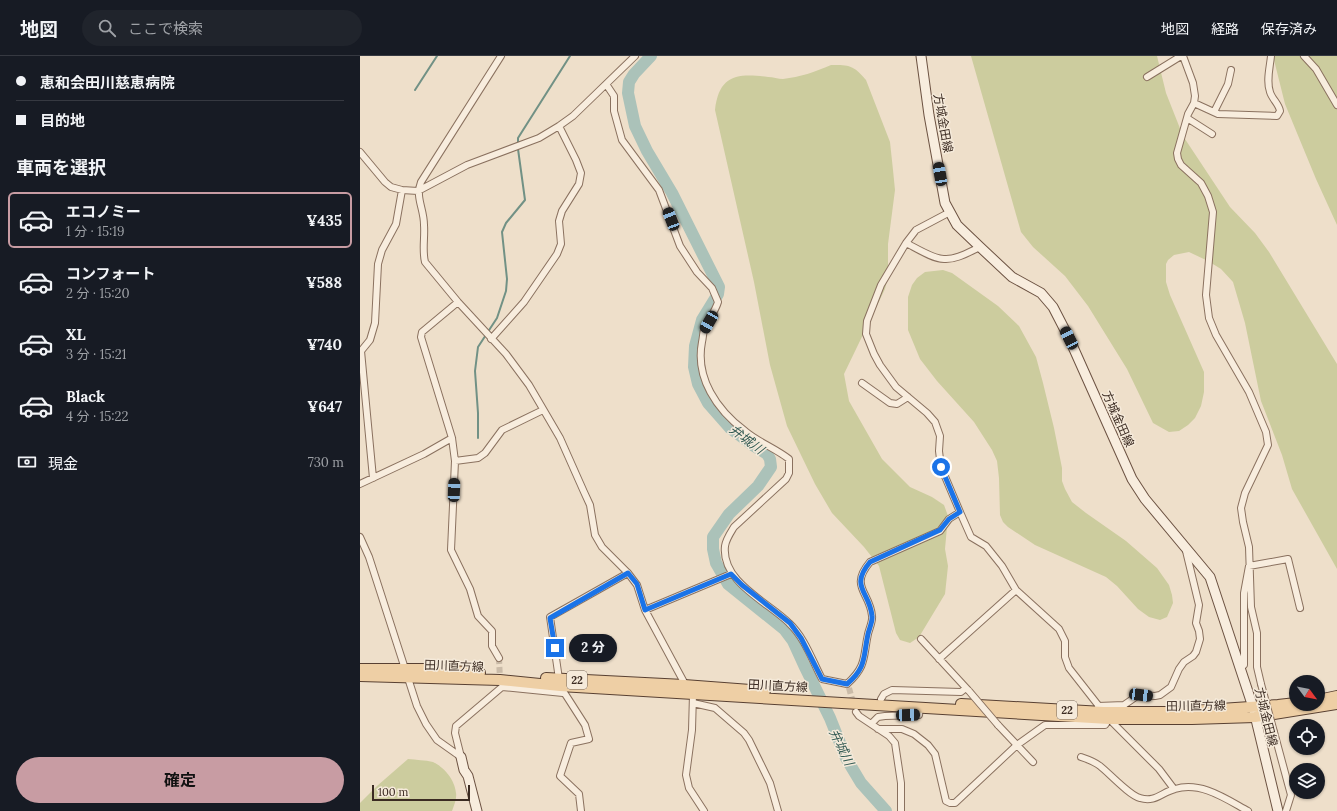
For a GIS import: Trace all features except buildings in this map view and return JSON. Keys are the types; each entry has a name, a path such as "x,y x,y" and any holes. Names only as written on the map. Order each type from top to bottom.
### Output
{"main road":[{"name":"方城金田線","path":"921,56 929,115 945,203 958,225 980,247 1012,277 1041,293 1053,307 1069,338 1132,479 1145,499 1210,577 1254,712 1278,811"},
{"name":"田川直方線","path":"360,669 693,699 794,696"},
{"name":"田川直方線","path":"360,676 406,673 501,683 561,686 684,685 920,708 1103,712 1254,712 1337,704"},
{"path":"1325,699 1337,696"},
{"name":"田川直方線","path":"837,700 881,700 1103,712"},
{"name":"田川直方線","path":"1254,712 1289,704"},
{"path":"461,757 464,770 468,776 477,811"}],"street":[{"path":"501,56 421,182 418,190 424,225 423,254 425,262 458,302 506,354 529,384 560,438 587,498 590,505 595,535 602,547 637,584 645,610 684,685 693,699 692,730 686,775 689,788 704,811"},
{"path":"360,152 385,182 394,189 418,190 467,165 539,138 559,126 573,116 635,56"},
{"path":"1147,77 1182,56 1193,83 1195,96 1194,103 1187,118 1177,154 1181,165 1201,183 1208,196 1213,212 1206,295 1209,318 1216,335 1249,392 1266,432 1268,445 1246,493 1241,508 1249,546 1251,607 1256,633 1257,667 1291,795 1286,811"},
{"path":"1194,103 1218,114 1277,116 1280,111 1279,106 1270,93 1268,84 1271,56"},
{"path":"1304,56 1316,70 1337,105"},
{"path":"1214,112 1228,84 1231,70"},
{"path":"606,84 614,96 614,111 622,140 660,190 680,246 697,272 712,288 718,302 714,313 704,330 700,353 703,376 711,394 726,414 745,432 772,447 789,459 789,473 786,479 734,526 726,546 726,556 730,574 790,623 801,638 822,679 848,686 857,676 864,663 872,617 862,589 861,576 864,570 870,562 940,530 949,519 960,512"},
{"path":"1187,118 1212,134"},
{"path":"491,339 524,302 557,254 561,244 559,221 562,212 579,184 581,173 559,126"},
{"path":"373,478 360,351 370,340 375,323 378,264 382,250 396,224 402,190"},
{"path":"950,212 916,230 906,243 882,286 867,321 866,334 880,365 896,387 936,422 940,436 939,451 941,467 971,536 986,546 1002,566 1016,590 1059,629 1065,641 1066,657 1069,668 1103,712 1159,769 1174,789"},
{"path":"906,243 927,254 943,260 956,258 980,247"},
{"path":"458,302 422,332 421,337 452,438 455,461 451,550 470,589 478,616 492,631 492,646 499,658"},
{"path":"862,384 890,403 897,404 908,397"},
{"path":"455,461 478,458 485,453 502,430 543,410"},
{"path":"360,484 424,454 452,438"},
{"path":"360,537 369,557 417,706 426,724 437,740 461,757"},
{"path":"1103,712 1124,705 1137,696 1160,695 1171,687 1175,681 1179,669 1184,662 1196,652 1200,639 1196,623 1199,605 1186,548"},
{"path":"1249,566 1288,558 1300,608"},
{"path":"1240,669 1244,665 1244,593 1249,566"},
{"path":"580,811 579,794 560,776 571,743 589,739 585,725 561,686 550,618 628,573"},
{"path":"645,610 720,580 730,574"},
{"path":"939,659 1016,590"},
{"path":"921,640 1033,762"},
{"path":"461,757 455,733 456,726 501,683"},
{"path":"881,700 884,694 892,690 961,692 968,690"},
{"path":"693,699 715,708 744,733 749,740 770,783 778,811"},
{"path":"871,724 878,717 919,715 920,708"},
{"path":"856,712 859,716 888,736 895,743 901,783 901,811"},
{"path":"878,729 902,729 914,734 928,745 935,754 946,801 955,803 1017,745 1045,725 1105,725 1103,712"},
{"path":"1081,757 1099,765 1139,798 1152,800 1174,789 1192,787 1208,790 1248,811"}],"green space":[{"path":"971,56 1157,56 1166,93 1183,136 1230,207 1255,233 1269,252 1337,364 1337,569 1292,489 1282,455 1261,401 1245,323 1233,282 1221,269 1189,252 1174,255 1166,264 1166,282 1170,295 1204,372 1204,392 1201,406 1195,418 1179,431 1169,432 1153,423 1127,369 1088,306 1065,276 1033,247 1021,232"},
{"path":"1273,56 1337,56 1337,225 1285,104"},
{"path":"831,65 851,67 858,71 866,80 890,142 895,190 888,244 888,277 885,289 844,374 849,401 882,459 910,487 932,497 944,505 948,516 945,549 948,566 945,594 919,637 910,643 900,640 896,633 879,566 864,547 832,513 815,484 787,426 770,365 754,282 715,110 717,98 721,90 725,83 731,79 739,76 757,76 783,79 807,74"},
{"path":"943,270 952,273 998,306 1019,326 1036,357 1054,428 1062,468 1062,481 1065,489 1072,502 1126,541 1157,568 1169,585 1172,595 1173,603 1167,617 1160,620 1149,617 1138,609 1117,586 1106,577 1035,545 1003,522 1000,515 997,461 992,450 974,422 937,381 920,359 908,330 908,297 912,285 917,278 925,272"},
{"path":"408,759 433,762 448,774 454,783 456,793 456,800 452,811 360,811 360,803"}],"waterway":[{"path":"415,90 437,56"},
{"path":"478,438 475,371 478,347 497,318 506,291 507,279 502,232 506,223 525,200 518,149 518,138 570,56"},
{"name":"弁城川","path":"651,56 634,74 629,82 628,93 635,126 647,151 672,193 719,287 718,294 702,320 695,346 694,367 698,384 708,403 730,428 767,454 770,459 771,467 758,486 729,514 713,537 713,549 716,563 728,584 784,629 793,641 830,718 846,758 861,783 886,811"}],"tunnel":[{"path":"499,658 500,680"},
{"path":"849,688 854,706"}],"route":[{"path":"555,648 550,618 628,573 637,584 645,610 720,580 731,574 742,585 790,623 801,638 822,679 847,684 857,676 864,663 872,617 869,604 862,589 861,576 864,570 870,562 940,530 949,519 960,512 941,467"}]}
